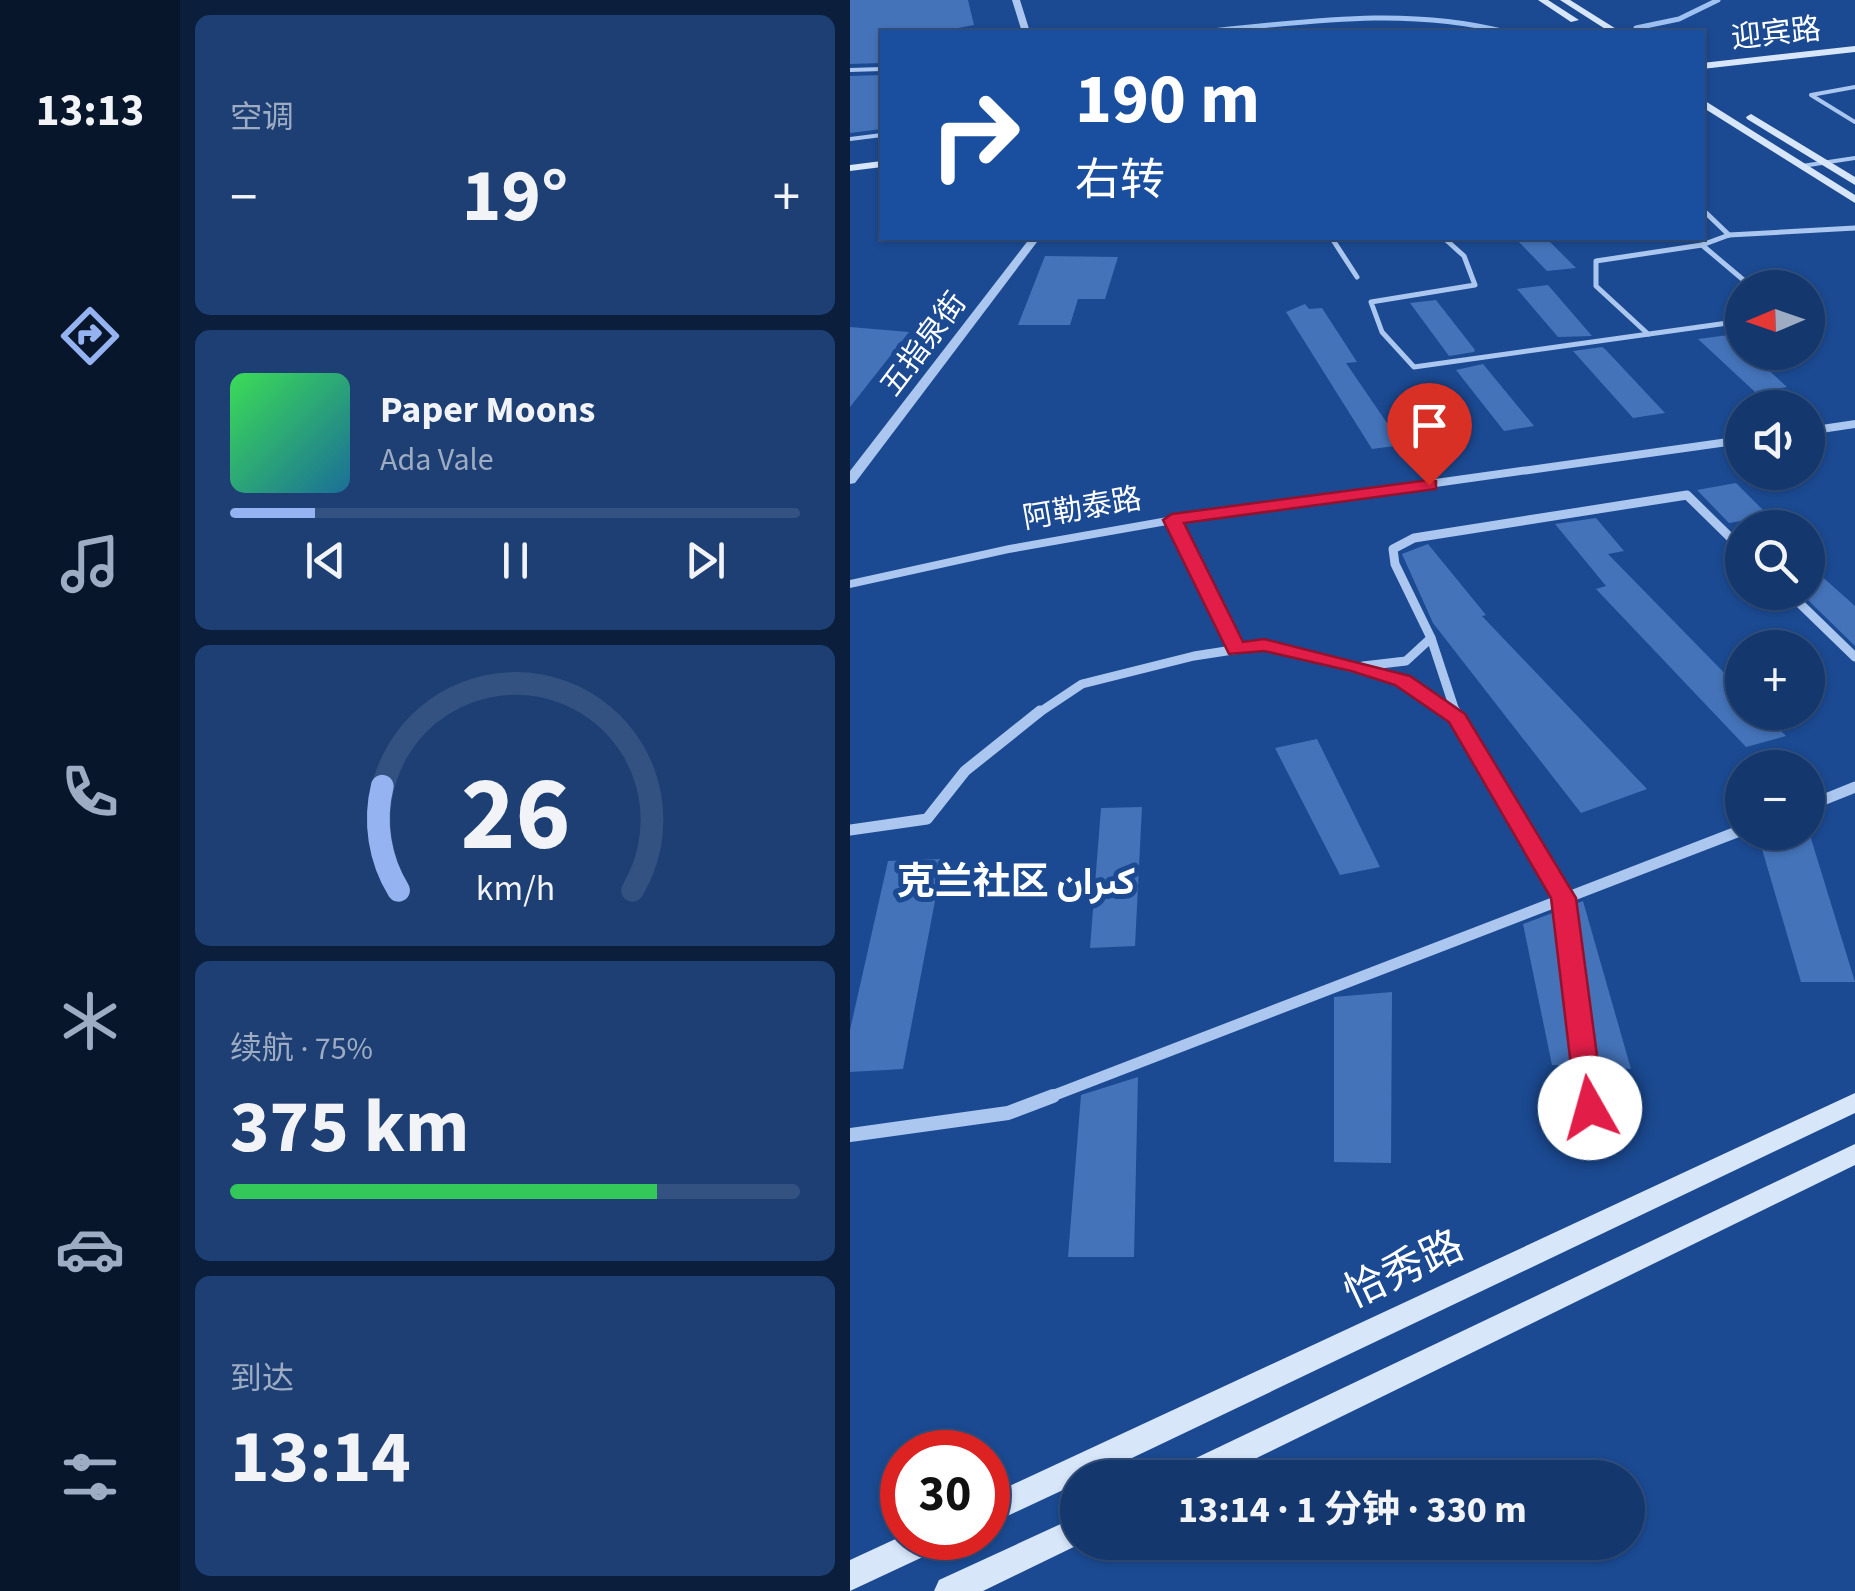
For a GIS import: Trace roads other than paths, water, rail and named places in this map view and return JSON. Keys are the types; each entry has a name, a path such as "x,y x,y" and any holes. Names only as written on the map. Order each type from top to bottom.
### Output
{"main road":[{"path":"1542,0 1591,30"},
{"path":"1564,0 1613,30"},
{"name":"迎宾路","path":"1705,70 1855,49"},
{"name":"迎宾路","path":"1705,70 1855,57"},
{"path":"1705,88 1855,182"},
{"path":"1705,104 1855,200"},
{"path":"850,164 880,161"},
{"name":"恰秀路","path":"1010,1501 1855,1102"},
{"path":"1222,1460 1855,1154"},
{"path":"950,1591 1060,1539"},
{"path":"850,1576 884,1560"}],"street":[{"path":"1016,0 1025,30"},
{"name":"五指泉街","path":"850,480 1033,240"},
{"path":"1825,428 1855,424"},
{"name":"阿勒泰路","path":"850,584 1009,549 1172,520 1725,442"},
{"path":"1590,1108 1564,898 1458,718 1431,638 1395,564 1393,549 1414,538 1687,495 1725,532"},
{"path":"1172,520 1236,649"},
{"path":"1807,610 1855,657"},
{"path":"1357,666 1406,661 1431,638"},
{"path":"850,830 927,819 965,771 1045,707 1082,684 1194,656 1264,645 1357,666 1402,681 1458,718"},
{"path":"1825,799 1855,788"},
{"path":"850,1136 1008,1113 1725,836"}],"lane":[{"path":"850,70 880,69"},
{"path":"1855,87 1811,95 1855,122"},
{"path":"850,138 880,136"},
{"path":"1802,166 1855,158"},
{"path":"1705,212 1729,235"},
{"path":"1648,334 1596,286 1596,260 1702,245 1729,235 1855,228"},
{"path":"1333,240 1357,276"},
{"path":"1446,240 1464,256 1475,285 1370,302 1382,332 1414,366 1725,323"},
{"path":"1702,245 1731,270"}],"waterway":[{"path":"1636,28 1679,19 1718,0"},
{"path":"1223,30 1354,18 1430,20 1496,30"}],"district":[{"name":"克兰社区 كىران","path":"1016,881"}]}
